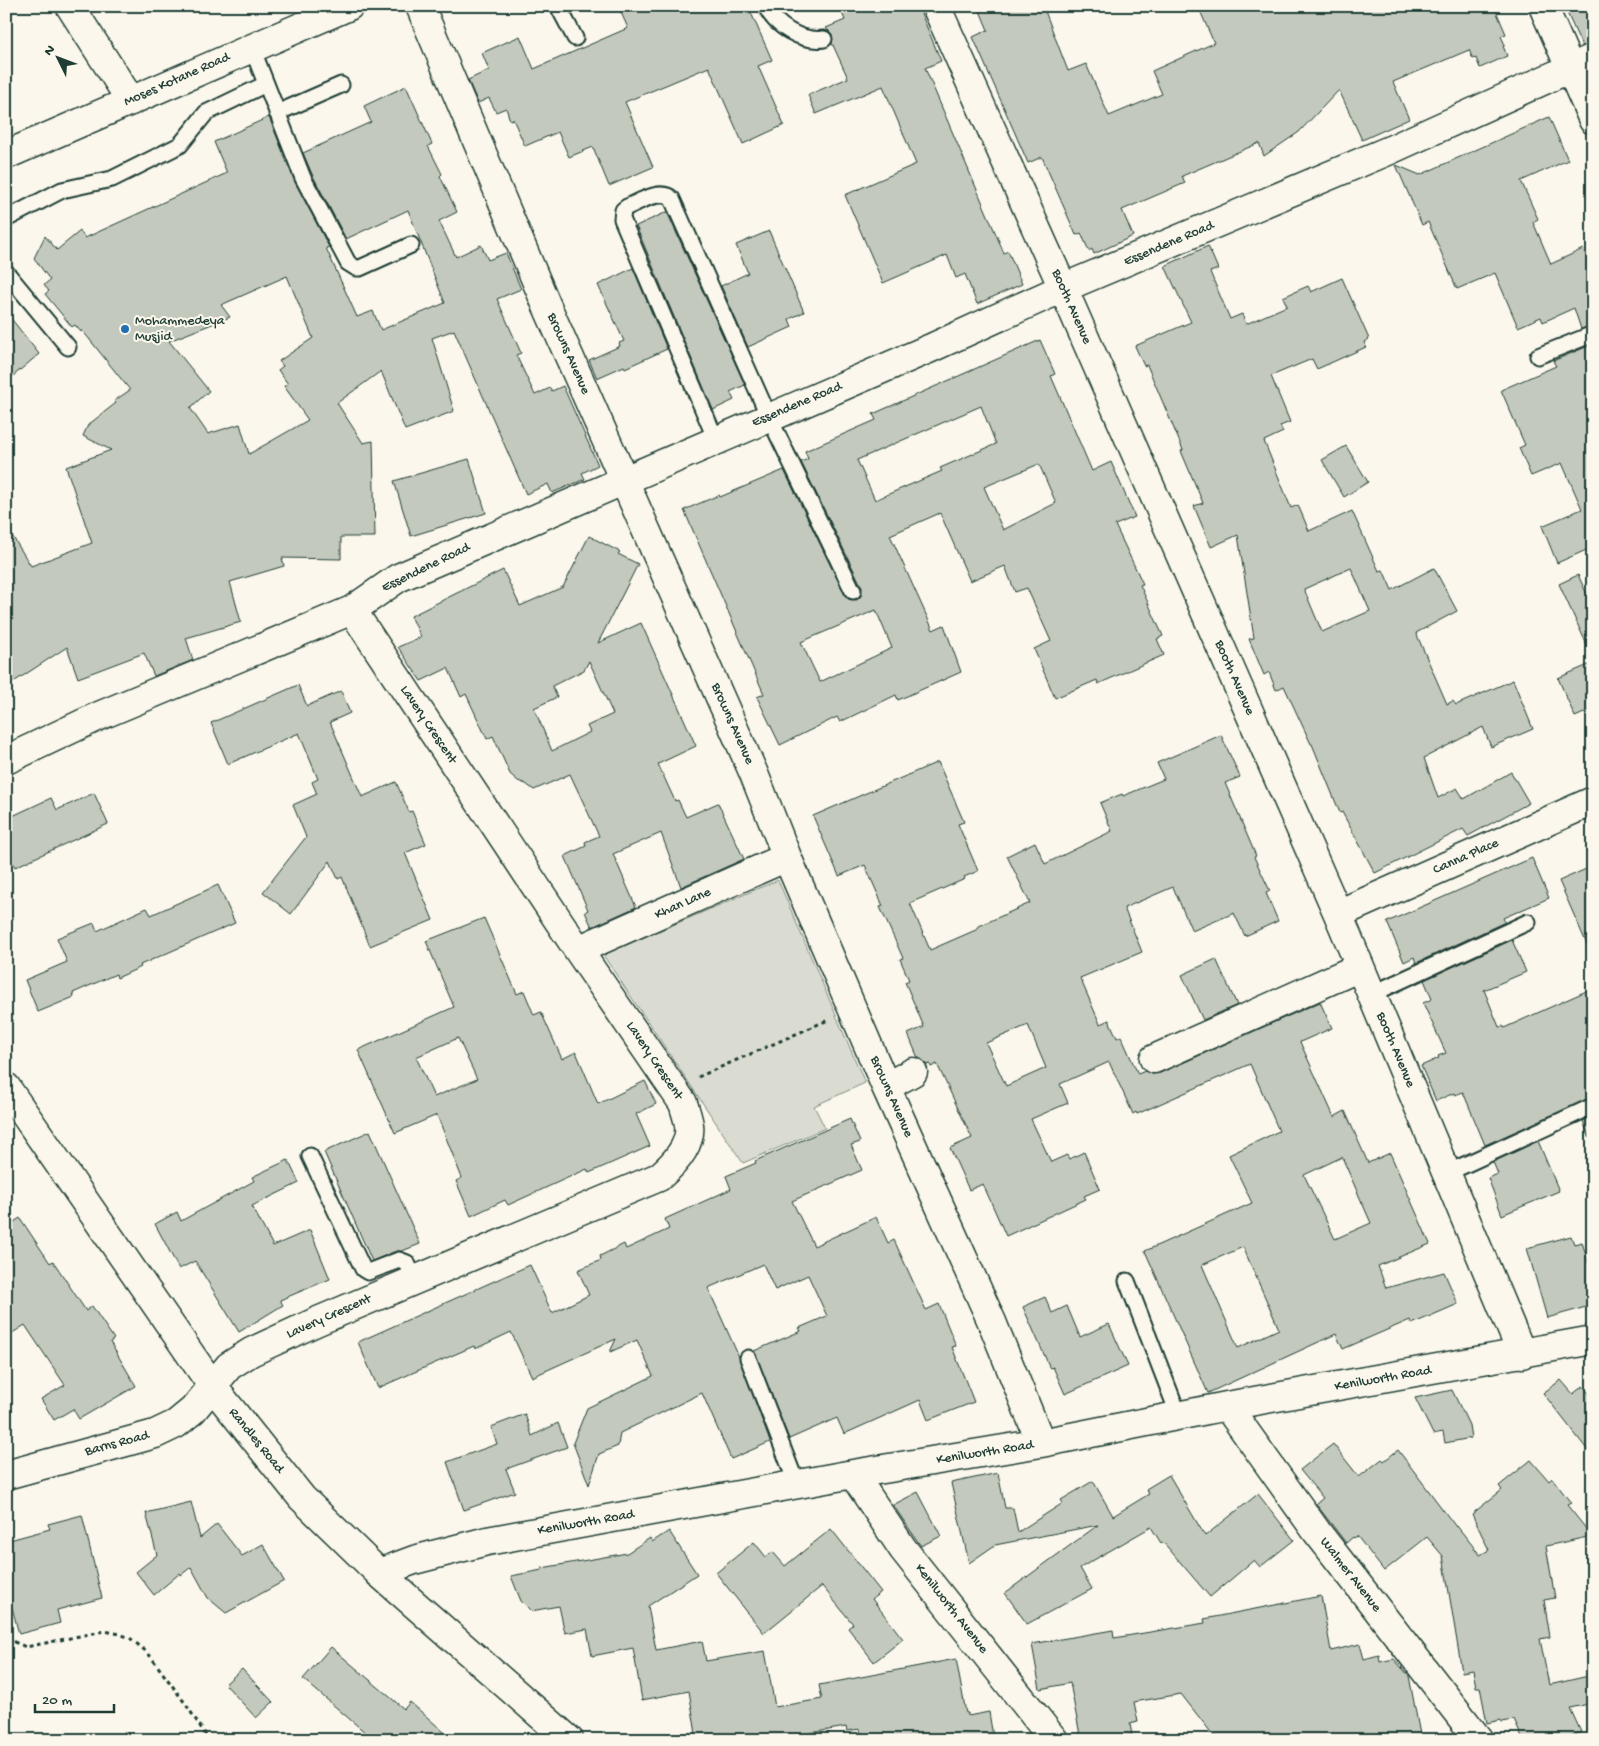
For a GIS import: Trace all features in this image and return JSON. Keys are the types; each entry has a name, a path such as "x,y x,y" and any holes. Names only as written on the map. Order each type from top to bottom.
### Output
{"street":[{"path":"70,6 130,101"},
{"name":"Moses Kotane Road","path":"6,155 349,6"},
{"name":"Browns Avenue","path":"420,6 546,304 754,774 787,857 886,1087 992,1322 1041,1443"},
{"name":"Booth Avenue","path":"936,6 1063,288 1338,914 1522,1354"},
{"path":"1543,6 1582,63 1593,120"},
{"name":"Essendene Road","path":"6,760 99,716 352,610 398,578 931,348 1063,288 1390,150 1582,63"},
{"name":"Lavery Crescent","path":"212,1387 229,1366 251,1352 318,1321 659,1177 674,1164 686,1145 690,1127 683,1102 578,950 352,610"},
{"name":"Canna Place","path":"1338,914 1593,801"},
{"name":"Khan Lane","path":"578,950 787,857"},
{"path":"1154,1060 1360,967"},
{"path":"886,1087 913,1072"},
{"name":"Randles Road","path":"6,1087 212,1387 302,1498 379,1573 569,1740"},
{"name":"Kenilworth Road","path":"379,1573 414,1560 487,1541 853,1474 1041,1443 1227,1406 1593,1340"},
{"name":"Barns Road","path":"6,1474 155,1434 176,1424 193,1410 212,1387"},
{"name":"Walmer Avenue","path":"1227,1406 1317,1532 1479,1740"},
{"name":"Kenilworth Avenue","path":"853,1474 903,1549 1054,1740"}],"lane":[{"path":"558,6 575,38"},
{"path":"766,6 776,22 805,38 814,40 824,39"},
{"path":"252,48 303,178 348,263 356,268 360,268 411,246"},
{"path":"6,219 62,190 112,179 180,145 206,113 266,84"},
{"path":"277,113 341,85"},
{"path":"716,440 622,219 623,210 661,194 668,195 672,199 769,417 853,591"},
{"path":"6,272 68,348"},
{"path":"1538,356 1593,334"},
{"path":"1372,994 1528,922"},
{"path":"1447,1172 1593,1106"},
{"path":"310,1156 363,1269 368,1272 399,1260 407,1263 415,1280"},
{"path":"1127,1281 1180,1416"},
{"path":"748,1358 797,1485"}],"path":[{"path":"672,1087 853,1010"},
{"path":"6,1644 14,1642 26,1646 104,1631 130,1638 148,1653 186,1703 209,1740"}],"shaded area":[{"path":"778,880 865,1083 814,1106 825,1128 743,1163 603,955"}],"building":[{"path":"618,6 748,6 772,60 758,66 784,125 743,144 709,67 625,102 653,167 609,186 593,147 569,157 558,132 525,146 513,119 510,120 506,108 496,112 489,98 478,103 468,80 489,70 482,53 520,36 534,69 628,28"},
{"path":"839,6 918,6 941,61 925,68 1004,253 1008,251 1022,284 977,304 965,274 956,278 947,255 883,283 845,195 916,164 883,86 816,114 808,95 848,78 832,43 832,34 826,28 845,20"},
{"path":"978,6 1043,6 1068,71 1086,64 1109,116 1162,94 1152,71 1214,43 1198,6 1494,6 1506,34 1501,36 1507,56 1480,68 1476,58 1473,59 1469,50 1393,82 1409,119 1362,140 1339,90 1299,132 1264,156 1259,143 1182,176 1185,183 1122,210 1133,236 1094,254 1092,249 1089,251 1081,233 1076,235 1042,157 1028,163 973,37 988,30"},
{"path":"1564,6 1593,6 1593,43 1582,46"},
{"path":"406,86 432,144 428,146 442,174 440,176 457,212 439,221 456,257 481,245 488,260 506,253 521,289 497,299 521,353 516,355 535,395 550,388 552,391 563,386 598,465 582,473 585,479 552,493 548,484 526,494 454,330 432,338 454,411 405,430 381,371 337,403 363,443 373,441 375,537 341,537 341,559 282,558 284,566 230,582 241,622 186,638 193,660 154,676 144,653 78,678 67,647 6,687 6,526 31,566 92,543 66,467 111,450 83,436 88,425 116,403 114,401 130,390 82,330 81,332 75,325 72,327 45,294 49,291 44,285 50,280 34,258 45,236 57,250 80,231 85,238 227,173 214,142 269,117 295,182 329,247 326,248 357,317 373,311 381,330 445,303 408,210 346,239 303,153 371,122 364,106","holes":["287,276 313,338 279,361 283,366 278,370 288,384 284,386 308,420 249,454 240,424 208,434 190,408 209,391 169,341 230,317 221,305"]},
{"path":"1549,117 1568,160 1521,181 1538,219 1533,222 1551,264 1583,249 1593,271 1593,325 1581,329 1574,308 1543,322 1541,317 1518,327 1495,273 1457,289 1428,222 1422,225 1396,165 1420,175"},
{"path":"667,212 745,385 730,392 734,400 713,410 636,226"},
{"path":"769,231 804,312 789,319 792,327 748,347 721,286 748,273 736,245"},
{"path":"1208,246 1218,269 1210,272 1230,319 1242,314 1246,324 1287,306 1283,297 1308,286 1311,292 1342,278 1369,339 1364,342 1366,347 1317,369 1312,359 1271,376 1290,422 1280,426 1283,432 1264,441 1291,508 1298,505 1309,531 1352,511 1379,571 1383,570 1392,590 1434,568 1457,611 1416,633 1447,704 1453,701 1456,705 1513,680 1533,729 1491,747 1483,727 1424,758 1438,798 1457,788 1464,799 1511,772 1529,803 1468,836 1463,829 1375,873 1342,812 1340,813 1312,744 1284,686 1276,690 1269,672 1264,675 1249,639 1254,638 1238,535 1211,547 1194,506 1203,503 1181,451 1183,450 1147,365 1144,366 1135,346 1191,322 1165,266","holes":["1351,568 1370,611 1322,632 1304,589"]},
{"path":"633,268 667,349 597,378 589,360 620,346 619,343 624,341 598,285"},
{"path":"6,312 39,354 6,382"},
{"path":"1040,340 1055,374 1051,376 1092,471 1111,462 1135,517 1115,525 1143,584 1140,585 1163,636 1157,639 1164,655 1098,684 1097,680 1055,698 1034,649 1051,641 1027,588 1015,592 1005,566 970,581 940,513 890,535 933,630 944,625 961,672 898,700 896,695 840,722 837,717 780,745 757,697 764,694 684,510 784,470 845,595 848,599 857,600 861,596 862,587 801,462 808,459 805,451 876,420 873,414","holes":["981,406 996,444 940,468 942,471 875,500 857,460","1039,464 1056,503 1003,530 984,487","876,610 892,648 820,682 801,642"]},
{"path":"1593,344 1593,547 1557,563 1542,526 1582,509 1562,463 1531,476 1519,448 1525,445 1501,390 1556,366 1553,361"},
{"path":"1346,446 1368,482 1344,497 1322,460"},
{"path":"469,459 486,513 411,536 394,481"},
{"path":"589,536 638,564 598,643 641,623 696,746 658,764 675,801 678,800 686,817 718,803 744,859 681,887 661,833 613,854 636,907 592,927 585,912 588,910 565,856 586,846 585,842 599,836 570,774 534,790 518,781 510,774 493,736 487,739 466,694 461,697 448,668 421,681 398,647 421,637 411,616 503,570 520,606 563,587","holes":["589,661 613,714 587,726 590,732 552,751 534,708 557,697 552,686 584,670"]},
{"path":"1578,575 1593,607 1593,658 1559,584"},
{"path":"1593,663 1593,709 1575,717 1558,678"},
{"path":"298,685 307,706 341,691 350,713 330,722 362,797 396,782 409,812 412,811 426,844 405,853 433,920 370,946 342,877 338,879 330,861 291,914 263,892 306,837 293,805 317,794 312,782 318,779 299,733 228,764 211,723"},
{"path":"1221,735 1240,777 1225,783 1256,856 1254,857 1270,891 1266,893 1278,921 1245,936 1234,913 1192,931 1173,887 1124,908 1142,952 1080,978 1100,1024 1109,1020 1117,1038 1121,1036 1138,1074 1145,1071 1152,1074 1160,1073 1320,1002 1332,1028 1300,1042 1334,1117 1345,1111 1368,1163 1390,1153 1430,1244 1378,1266 1386,1288 1444,1272 1458,1304 1412,1324 1410,1320 1343,1349 1336,1334 1208,1393 1145,1251 1252,1203 1229,1155 1279,1131 1250,1064 1137,1114 1136,1112 1133,1114 1109,1062 1060,1084 1068,1103 1031,1119 1051,1162 1067,1155 1069,1159 1084,1152 1100,1189 1084,1196 1086,1199 1006,1236 983,1184 969,1190 950,1148 972,1138 937,1064 931,1067 930,1064 927,1065 918,1058 908,1034 924,1027 905,982 909,980 900,959 903,958 880,907 883,906 865,865 839,876 813,816 938,762 964,822 958,824 978,871 964,877 965,879 910,903 930,950 1030,903 1007,856 1035,842 1045,864 1112,831 1100,803 1122,794 1123,796 1164,779 1157,763","holes":["1028,1025 1046,1068 1006,1086 986,1043","1342,1157 1371,1223 1335,1239 1304,1175","1243,1247 1279,1329 1238,1348 1202,1265"]},
{"path":"94,793 108,824 15,867 6,849 6,819 51,798 57,810"},
{"path":"1532,858 1549,898 1503,918 1505,922 1416,963 1414,957 1404,962 1387,922"},
{"path":"1593,866 1593,958 1559,881"},
{"path":"218,885 235,923 140,965 141,967 117,978 116,974 73,993 74,997 38,1012 25,980 67,962 57,938 94,923 97,931 147,908 151,915"},
{"path":"484,918 517,994 524,991 534,1015 541,1012 562,1059 576,1052 598,1104 645,1081 656,1104 636,1114 650,1146 589,1173 587,1169 508,1205 505,1200 471,1216 456,1181 462,1178 437,1115 395,1133 358,1050 454,1007 426,941","holes":["458,1038 477,1079 434,1097 416,1057"]},
{"path":"1512,940 1526,972 1484,990 1499,1027 1503,1026 1504,1028 1593,988 1593,1097 1485,1145 1463,1092 1455,1095 1454,1093 1436,1101 1421,1066 1446,1053 1423,1003 1432,999 1424,980"},
{"path":"1216,959 1237,1005 1203,1020 1182,975"},
{"path":"1593,1116 1593,1144 1592,1144 1583,1121"},
{"path":"850,1119 860,1142 851,1145 862,1170 792,1201 814,1246 876,1217 888,1243 894,1240 926,1310 939,1304 956,1346 952,1347 974,1402 928,1420 920,1400 844,1434 837,1418 789,1439 754,1351 801,1331 799,1328 827,1316 808,1275 775,1290 763,1264 708,1288 739,1357 770,1442 731,1459 702,1393 620,1433 618,1446 599,1454 589,1485 573,1443 587,1408 653,1376 637,1340 610,1352 616,1339 532,1377 511,1332 475,1349 474,1346 378,1388 358,1342 530,1265 552,1313 589,1295 578,1270 601,1260 600,1256 624,1244 626,1249 669,1229 665,1219 731,1189 726,1176 756,1163 755,1161"},
{"path":"370,1131 420,1244 372,1261 324,1152"},
{"path":"1538,1141 1559,1191 1502,1215 1488,1178 1498,1174 1493,1162"},
{"path":"288,1160 299,1183 252,1206 273,1246 310,1230 330,1279 280,1300 283,1305 239,1332 195,1261 179,1269 155,1224 177,1212 181,1221 254,1181 252,1177"},
{"path":"20,1218 50,1263 53,1261 86,1311 92,1306 114,1339 110,1342 136,1386 79,1419 73,1409 54,1420 41,1399 65,1385 25,1325 6,1337 6,1227"},
{"path":"1571,1236 1574,1244 1582,1242 1593,1278 1593,1305 1547,1318 1527,1248"},
{"path":"1045,1297 1052,1313 1067,1306 1080,1337 1109,1324 1128,1366 1065,1394 1053,1367 1050,1368 1023,1307"},
{"path":"1561,1380 1573,1394 1583,1386 1593,1398 1593,1457 1543,1393"},
{"path":"1452,1390 1469,1425 1471,1438 1445,1443 1443,1432 1433,1434 1415,1398"},
{"path":"525,1414 532,1436 558,1423 567,1447 506,1469 515,1492 464,1510 447,1462 497,1444 491,1427"},
{"path":"1333,1444 1359,1477 1382,1459 1384,1461 1398,1450 1456,1527 1480,1555 1489,1550 1472,1514 1502,1490 1499,1486 1531,1460 1549,1481 1552,1478 1571,1503 1567,1505 1592,1536 1546,1546 1555,1598 1544,1600 1550,1637 1540,1639 1549,1685 1593,1675 1593,1703 1570,1708 1581,1732 1565,1740 1523,1740 1514,1720 1487,1723 1480,1687 1476,1687 1473,1670 1462,1672 1443,1556 1427,1537 1384,1571 1357,1536 1346,1543 1316,1504 1323,1498 1300,1470"},
{"path":"998,1473 1005,1508 1013,1508 1018,1532 1063,1503 1061,1500 1093,1481 1113,1516 1149,1494 1146,1489 1169,1475 1205,1536 1258,1494 1294,1540 1260,1567 1254,1560 1210,1597 1163,1542 1161,1543 1151,1527 1080,1568 1092,1589 1027,1624 1005,1593 1098,1525 995,1545 969,1563 951,1483"},
{"path":"918,1492 941,1536 921,1546 893,1505"},
{"path":"191,1502 200,1538 217,1524 242,1556 263,1544 284,1581 226,1613 208,1598 191,1567 181,1575 180,1573 154,1595 136,1572 157,1555 146,1513"},
{"path":"82,1515 102,1598 57,1610 60,1623 19,1634 9,1596 6,1597 6,1541 50,1529 48,1524"},
{"path":"831,1529 881,1592 872,1599 903,1639 874,1662 848,1628 853,1624 822,1586 764,1633 716,1573 754,1542 766,1557 773,1552 785,1566"},
{"path":"669,1531 697,1574 648,1606 656,1650 702,1641 706,1661 765,1651 775,1707 822,1699 819,1685 956,1659 966,1713 968,1713 968,1716 989,1712 993,1737 978,1740 862,1740 860,1729 847,1731 846,1727 769,1740 697,1740 689,1691 642,1700 633,1648 592,1656 587,1629 565,1633 559,1606 531,1611 521,1601 511,1576 542,1570 542,1568 627,1553 650,1538 652,1542"},
{"path":"1321,1596 1331,1651 1360,1644 1364,1659 1379,1655 1380,1662 1394,1659 1409,1676 1421,1740 1217,1740 1181,1694 1134,1702 1138,1722 1130,1724 1132,1735 1105,1740 1081,1740 1070,1683 1040,1689 1032,1644 1113,1630 1114,1638 1205,1623 1204,1619"},
{"path":"331,1647 404,1709 410,1702 453,1740 374,1740 303,1679"},
{"path":"242,1669 273,1702 256,1718 225,1684"}],"place":[{"name":"Mohammedeya Musjid","path":"125,329"}]}
